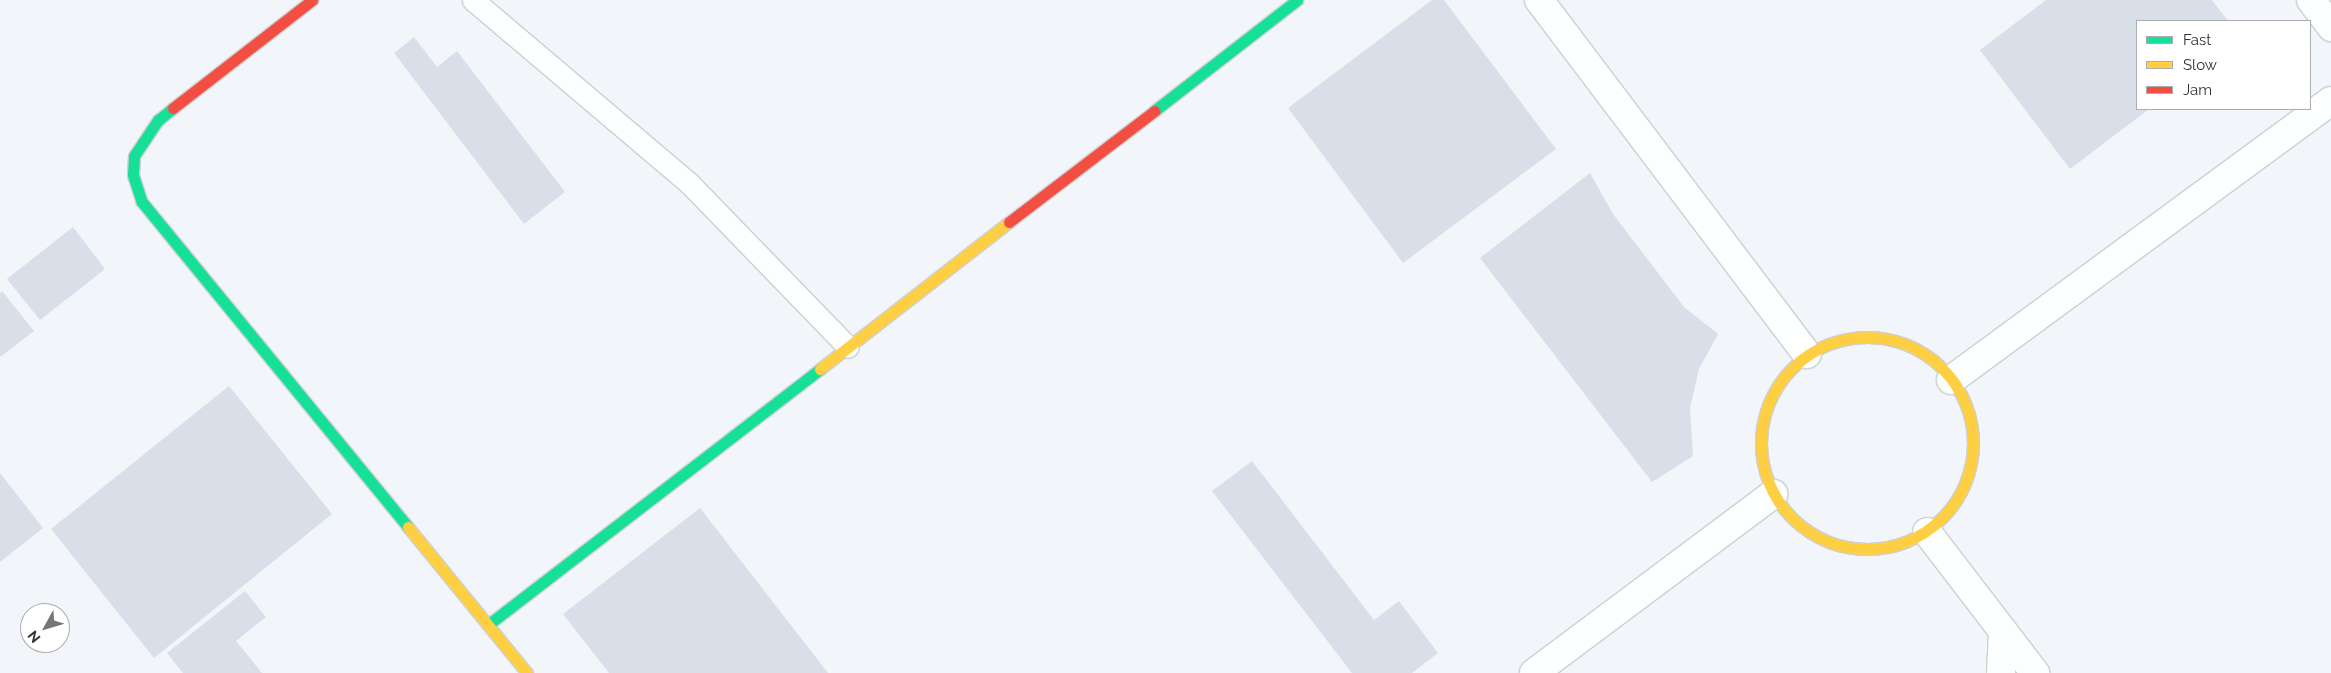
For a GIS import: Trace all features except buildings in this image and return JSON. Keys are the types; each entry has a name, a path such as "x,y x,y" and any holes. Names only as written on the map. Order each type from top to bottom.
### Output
{"street":[{"path":"312,0 158,120 144,138 134,156 132,175 142,202 489,624 527,673"},
{"path":"489,624 1297,0"},
{"path":"1539,0 1807,354"},
{"path":"2311,0 2331,27"},
{"path":"1951,380 2331,101"},
{"path":"1849,337 1892,339 1929,356 1960,390 1973,425 1971,470 1955,505 1927,532 1886,548 1841,546 1806,530 1774,494 1762,460 1762,422 1780,380 1807,354 1849,337"},
{"path":"1534,673 1774,494"},
{"path":"1927,532 2035,673"},
{"path":"2001,673 2003,631"}],"lane":[{"path":"473,0 689,183 848,347"}],"traffic: fast":[{"path":"1154,111 1297,0"},
{"path":"173,108 158,120 134,156 133,175 142,202 408,527"},
{"path":"489,624 820,369"}],"traffic: slow":[{"path":"820,369 1009,222"},
{"path":"1867,337 1888,339 1907,345 1926,355 1942,368 1955,384 1965,403 1971,422 1973,443 1971,464 1965,483 1955,502 1942,518 1926,531 1907,541 1888,547 1867,549 1846,547 1827,541 1808,531 1792,518 1779,502 1769,483 1763,464 1761,443 1763,422 1769,403 1779,384 1792,368 1808,355 1827,345 1846,339 1867,337"},
{"path":"408,527 527,673"}],"traffic: jam":[{"path":"173,108 312,0"},
{"path":"1009,222 1154,111"}]}
